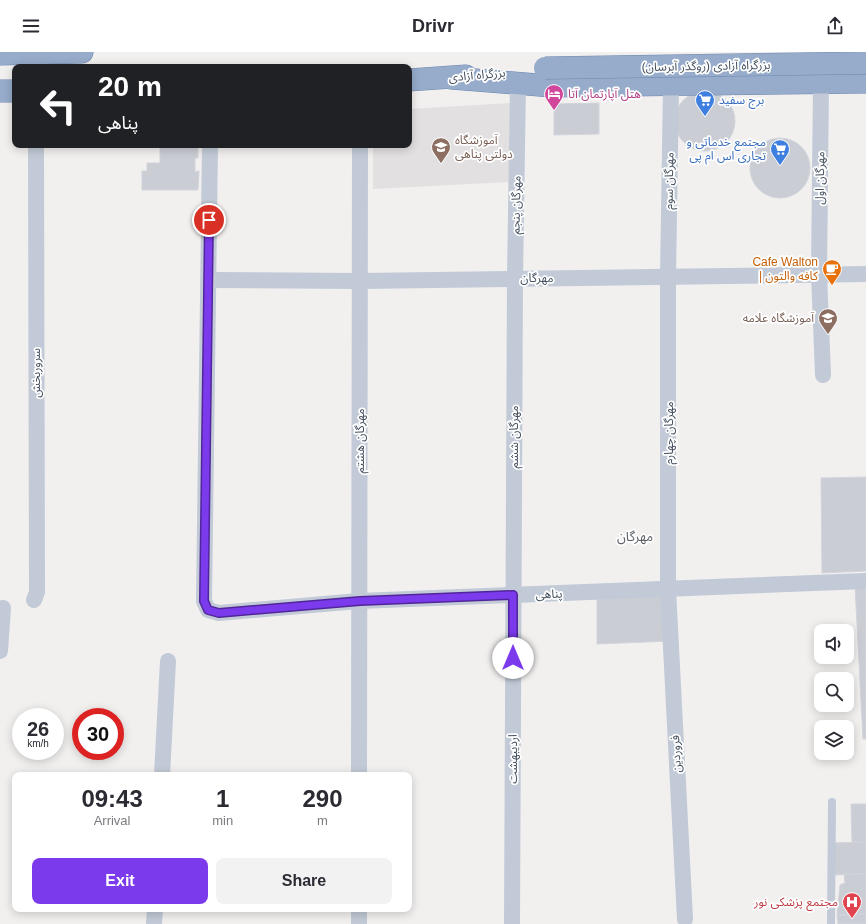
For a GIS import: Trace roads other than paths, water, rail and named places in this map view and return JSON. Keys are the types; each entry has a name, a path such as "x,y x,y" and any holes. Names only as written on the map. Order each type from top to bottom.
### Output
{"highway":[{"path":"0,54 82,52"},
{"path":"794,83 806,73 812,58 810,52"},
{"name":"بزرگراه آزادی (روگذر آبرسان)","path":"545,68 866,63"},
{"name":"بزرگراه آزادی","path":"412,80 451,78 545,68"},
{"path":"451,78 551,86 866,82"},
{"path":"0,91 12,91"}],"street":[{"name":"مهرگان اول","path":"821,82 818,274 823,375"},
{"name":"مهرگان پنجم","path":"515,278 518,83"},
{"name":"مهرگان سوم","path":"668,277 671,84"},
{"name":"سروربخش","path":"34,600 37,592 36,148"},
{"path":"209,280 210,148"},
{"name":"مهرگان هشتم","path":"359,772 360,148"},
{"name":"مهرگان","path":"209,280 360,281 866,274"},
{"name":"مهرگان چهارم","path":"668,277 668,589"},
{"name":"مهرگان ششم","path":"513,595 515,278"},
{"name":"پناهی","path":"209,280 204,601 208,610 219,613 360,601 866,581"},
{"name":"فروردین","path":"668,589 685,919"},
{"name":"اردیبهشت","path":"512,924 513,595"},
{"path":"0,652 3,608"},
{"path":"162,772 168,661"},
{"path":"154,912 154,924"},
{"path":"359,912 359,924"}],"lane":[{"path":"831,924 832,802"}],"place":[{"name":"هتل آپارتمان آتا","path":"554,111"},
{"name":"برج سفید","path":"705,117"},
{"name":"آموزشگاه دولتی پناهی","path":"441,164"},
{"name":"مجتمع خدماتی و تجاری اس ام پی","path":"780,166"},
{"name":"Cafe Walton | کافه والتون","path":"832,286"},
{"name":"آموزشگاه علامه","path":"828,335"},
{"name":"مجتمع پزشکی نور","path":"852,919"}],"district":[{"name":"مهرگان","path":"635,536"}]}
